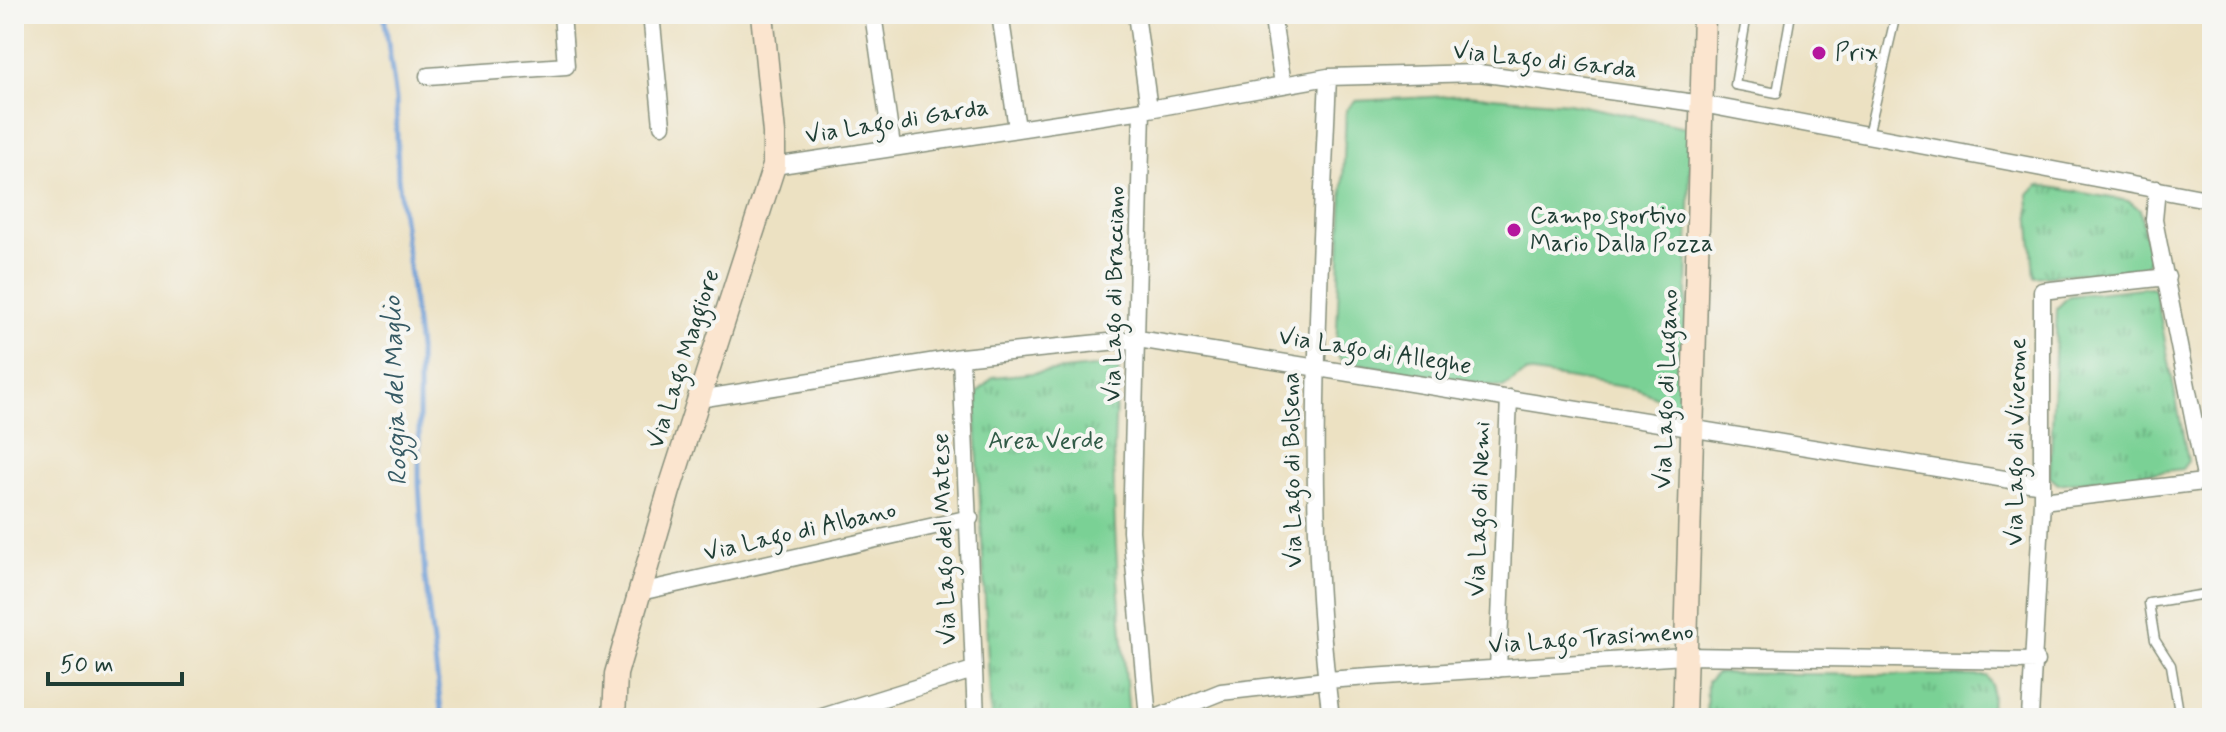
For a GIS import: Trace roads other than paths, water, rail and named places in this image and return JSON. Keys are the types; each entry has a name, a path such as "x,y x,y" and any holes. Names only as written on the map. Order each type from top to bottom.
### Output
{"street":[{"path":"428,76 566,66 562,14"},
{"path":"651,14 662,125"},
{"name":"Via Lago Maggiore","path":"614,718 616,674 699,399 774,166 774,133 762,14"},
{"path":"873,14 892,146"},
{"path":"1000,14 1017,128"},
{"name":"Via Lago di Bracciano","path":"1136,14 1146,109 1131,531 1148,718"},
{"path":"1272,14 1283,84"},
{"name":"Via Lago di Lugano","path":"1684,718 1704,14"},
{"name":"Via Lago di Garda","path":"774,166 1146,109 1328,77 1479,73 1702,104 2212,200"},
{"name":"Via Lago di Bolsena","path":"1328,77 1315,367 1314,537 1331,718"},
{"path":"2157,189 2154,220 2209,481"},
{"name":"Via Lago di Viverone","path":"2030,718 2036,661 2042,493 2042,291 2167,277"},
{"name":"Via Lago di Alleghe","path":"699,399 961,357 1138,339 1692,427 2042,493 2209,481"},
{"name":"Via Lago del Matese","path":"961,357 976,718"},
{"name":"Via Lago di Nemi","path":"1498,669 1509,398"},
{"name":"Via Lago di Albano","path":"640,592 970,518"},
{"name":"Via Lago Trasimeno","path":"1156,718 1221,692 1326,680 1684,656 2036,661"},
{"path":"819,718 973,670"}],"lane":[{"path":"1747,14 1735,85 1777,93 1791,14"},
{"path":"1868,135 1896,14"},
{"path":"2180,718 2171,665 2155,640 2149,603 2212,593"}],"waterway":[{"name":"Roggia del Maglio","path":"384,14 396,99 398,177 419,349 419,484 425,577 442,718"}],"place":[{"name":"Prix","path":"1819,53"},
{"name":"Campo sportivo Mario Dalla Pozza","path":"1514,230"}],"park label":[{"name":"Area Verde","path":"1046,441"}]}
